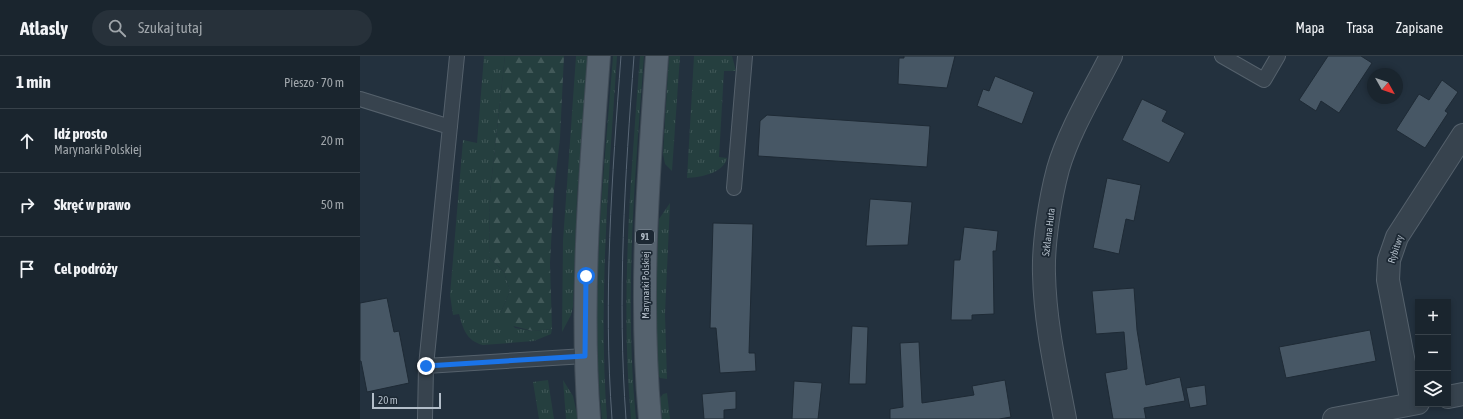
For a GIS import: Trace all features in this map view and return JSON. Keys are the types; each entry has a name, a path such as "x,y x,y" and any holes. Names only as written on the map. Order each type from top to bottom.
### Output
{"main road":[{"path":"589,419 585,356 586,276 599,56"},
{"name":"Marynarki Polskiej","path":"650,419 646,375 644,273 648,185 657,56"}],"street":[{"name":"Szklana Huta","path":"1065,419 1049,336 1044,274 1047,228 1058,169 1067,144 1111,56"},
{"name":"Rybitwy","path":"1415,403 1388,280 1389,260 1397,237 1463,135"},
{"path":"1451,396 1463,394"},
{"path":"1334,419 1415,403"}],"lane":[{"path":"425,419 426,366 457,56"},
{"path":"734,188 745,56"},
{"path":"1222,56 1264,80 1278,56"},
{"path":"360,99 450,127"},
{"path":"426,366 585,356"}],"green space":[{"path":"484,56 505,56 490,193 489,257 504,272 510,291 501,312 515,328 533,331 552,329 551,334 534,341 483,345 477,343 469,337 464,329 459,314 453,315 450,295 463,140 477,143"},
{"path":"505,56 564,56 560,138 554,190 550,263 552,329 533,331 505,324 501,312 510,291 504,272 489,257 490,193"},
{"path":"576,56 588,56 577,197 573,307 571,315 562,332 563,241"},
{"path":"613,56 617,56 608,192 604,283 607,419 602,419 598,374 597,283 602,192"},
{"path":"640,56 644,56 634,192 631,283 631,329 636,419 631,419 626,328 628,238"},
{"path":"669,56 680,56 672,171 665,164 663,154"},
{"path":"694,56 732,56 736,71 724,71 719,157 727,158 725,163 721,168 710,174 687,178"},
{"path":"670,203 665,314 667,379 660,378 658,375 655,301 659,219"},
{"path":"548,380 554,419 539,419 533,382"},
{"path":"563,380 573,396 578,419 566,419"},
{"path":"667,393 670,419 662,419 660,398 663,394"}],"building":[{"path":"904,56 955,56 947,88 898,84 899,58 904,58"},
{"path":"1328,56 1361,56 1372,63 1369,68 1367,68 1367,71 1339,113 1321,101 1316,111 1299,100"},
{"path":"995,76 1034,92 1022,124 977,106 983,89 989,91"},
{"path":"1442,80 1458,92 1445,111 1448,113 1425,148 1396,130 1419,94 1429,100"},
{"path":"1142,99 1167,111 1162,121 1185,133 1169,163 1122,140"},
{"path":"767,115 930,126 927,167 758,156 760,121"},
{"path":"1107,178 1141,185 1134,221 1126,219 1119,254 1093,248"},
{"path":"870,199 912,202 908,245 866,246"},
{"path":"713,223 753,224 749,353 755,353 756,371 720,373 716,328 710,328"},
{"path":"964,227 998,231 996,251 993,251 994,314 972,315 972,320 951,320 954,260 960,260"},
{"path":"1134,288 1137,330 1146,385 1180,377 1185,401 1144,408 1146,419 1113,419 1105,373 1127,369 1124,332 1096,334 1092,291"},
{"path":"387,298 394,332 399,331 409,383 367,392 360,361 360,303"},
{"path":"852,326 868,327 866,384 849,384"},
{"path":"1370,330 1376,361 1286,378 1279,347"},
{"path":"919,342 922,403 974,395 972,386 1005,380 1011,417 999,419 890,419 890,409 903,407 900,343"},
{"path":"794,381 822,383 818,419 792,419"},
{"path":"1205,385 1207,405 1190,408 1186,388"},
{"path":"736,391 736,409 724,410 724,419 704,419 702,394"}],"tram line":[{"path":"612,419 608,328 610,238 621,56"},
{"path":"626,419 623,374 622,283 625,192 634,56"}],"route":[{"path":"426,366 585,356 586,276"}]}
